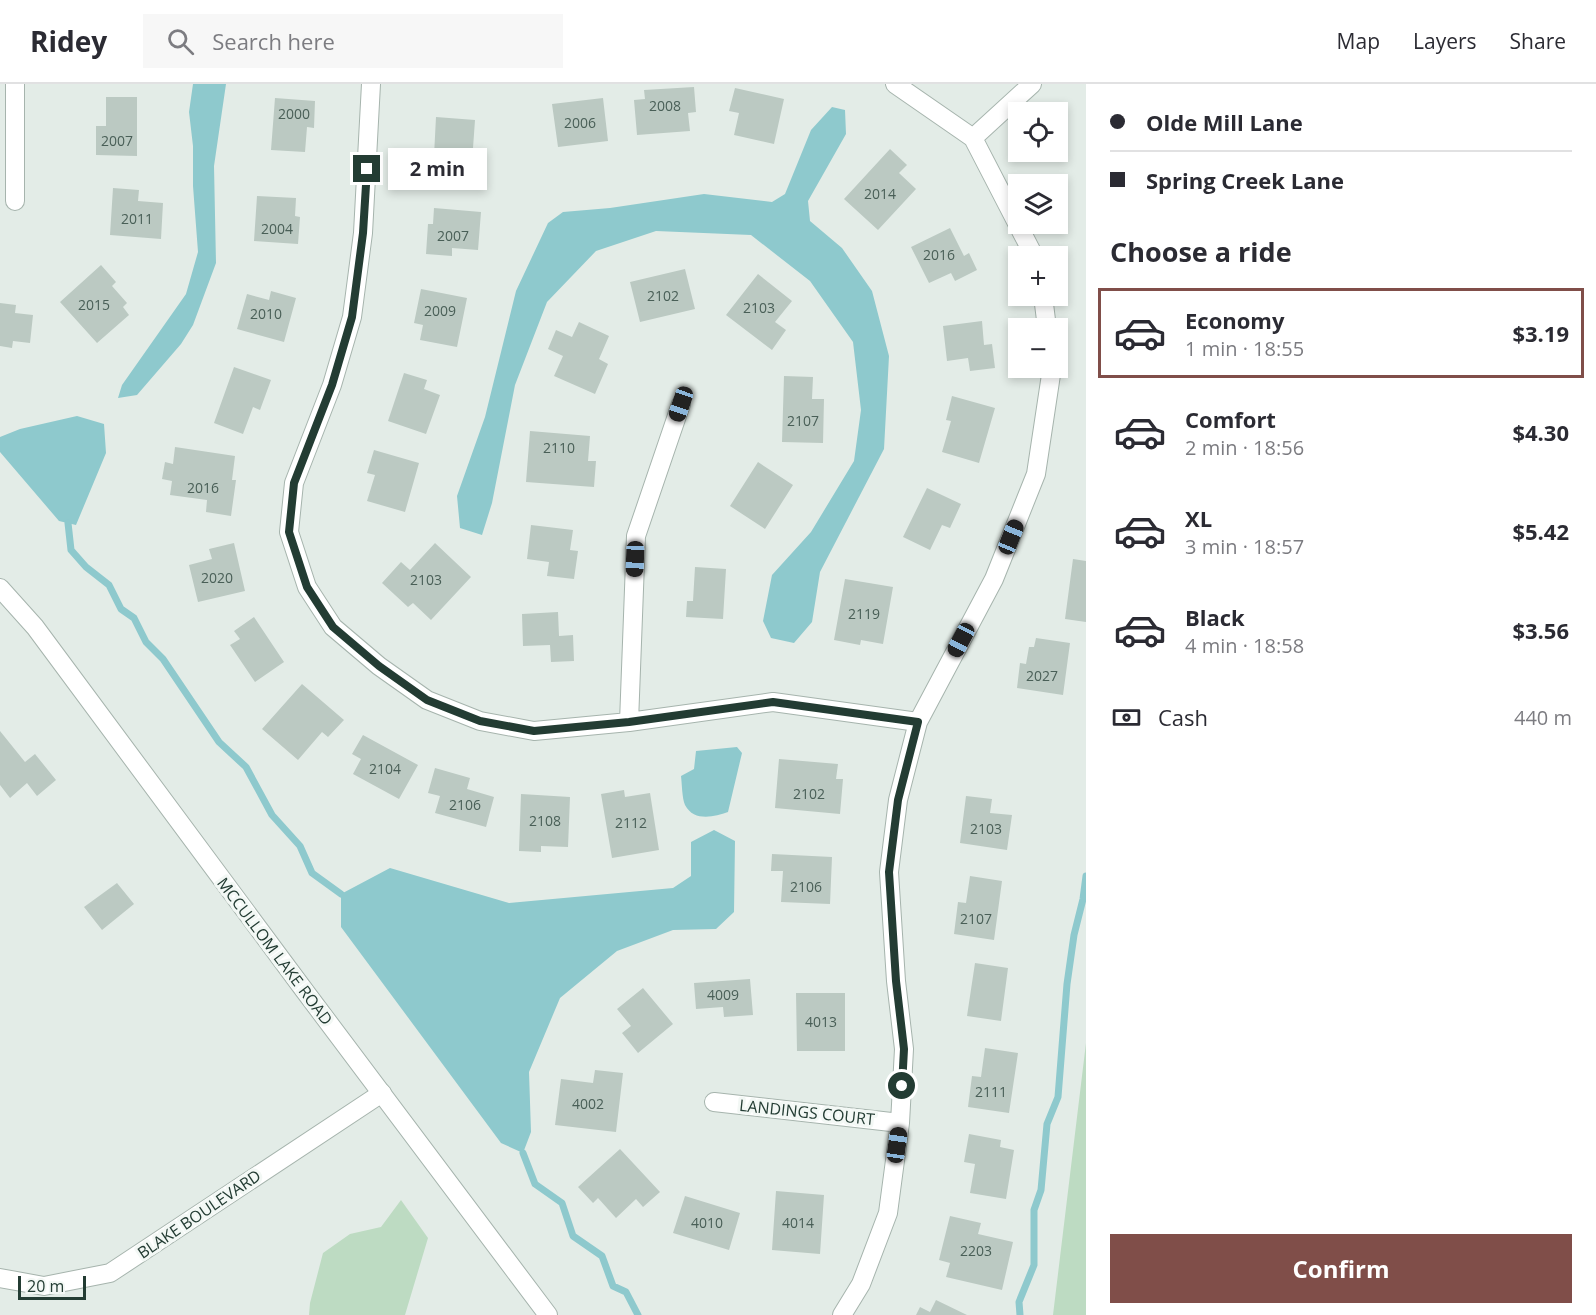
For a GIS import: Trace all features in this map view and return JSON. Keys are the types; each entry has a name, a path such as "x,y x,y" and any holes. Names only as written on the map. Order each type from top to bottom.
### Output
{"street":[{"path":"15,84 15,201"},
{"path":"371,84 363,233 352,317 332,385 294,483 289,532 307,587 333,627 379,666 427,700 480,721 534,731 629,722 773,702 918,722"},
{"path":"895,84 973,138 1029,246"},
{"path":"973,138 1032,84"},
{"path":"842,1315 861,1284 888,1213 900,1123 904,1049 896,981 889,872 898,800 918,722 994,579 1036,474 1050,378"},
{"path":"629,722 636,536 681,404"},
{"name":"MCCULLOM LAKE ROAD","path":"0,588 35,627 548,1315"},
{"name":"BLAKE BOULEVARD","path":"0,1278 44,1286 110,1274 382,1093"},
{"name":"LANDINGS COURT","path":"714,1102 900,1123"}],"green space":[{"path":"1086,1043 1086,1315 1053,1315"},
{"path":"401,1200 428,1238 405,1315 309,1315 323,1253 350,1234 381,1227"}],"water":[{"path":"193,84 226,84 214,166 216,263 193,325 181,344 137,395 118,398 122,385 186,294 198,252 193,186 193,146 189,112"},
{"path":"832,107 845,110 846,134 808,201 810,221 842,248 872,291 889,356 884,449 820,572 812,622 794,643 771,638 763,621 772,575 811,532 854,461 861,410 853,342 810,281 751,235 656,231 596,251 547,302 515,385 492,503 482,535 460,528 457,496 485,417 516,291 548,223 563,212 610,208 704,194 772,202 785,194 811,130"},
{"path":"77,416 104,424 106,453 76,525 59,521 0,452 0,437 20,429"},
{"path":"737,747 742,753 728,812 705,817 694,814 685,805 681,776 694,769 696,751"},
{"path":"714,830 735,841 734,912 716,929 673,930 617,951 560,998 529,1072 531,1132 523,1153 501,1143 341,927 341,894 390,868 509,903 673,888 691,876 691,842"}],"building":[{"path":"694,87 696,112 688,113 690,131 637,135 634,100 645,99 644,90"},
{"path":"735,88 784,99 774,144 734,135 739,113 729,111"},
{"path":"106,97 137,97 137,156 96,155 96,126 106,126"},
{"path":"275,98 315,101 314,128 307,127 305,152 271,150"},
{"path":"603,98 608,141 558,147 552,104"},
{"path":"436,117 475,120 472,162 457,161 456,176 433,175"},
{"path":"890,149 907,165 899,173 916,189 878,230 844,199"},
{"path":"113,188 139,190 138,201 163,203 161,239 110,235"},
{"path":"257,196 296,198 295,216 300,217 298,244 254,241"},
{"path":"434,208 481,212 478,250 452,248 452,256 426,254 428,224 433,224"},
{"path":"950,228 964,256 969,253 977,270 955,281 951,273 929,283 911,247"},
{"path":"101,265 116,282 112,286 127,303 123,307 129,315 97,343 60,302"},
{"path":"685,269 695,309 640,322 630,282"},
{"path":"758,274 792,301 775,322 786,330 772,350 726,315"},
{"path":"421,289 467,298 457,347 420,340 423,325 414,323"},
{"path":"271,291 296,298 284,342 237,329 247,294 269,300"},
{"path":"0,303 16,305 15,313 33,315 30,343 13,341 12,348 0,346"},
{"path":"982,321 984,345 992,344 995,368 970,371 968,358 947,361 943,326"},
{"path":"579,322 609,336 599,359 608,364 595,394 554,376 563,356 548,349 556,330 572,337"},
{"path":"234,367 271,380 260,410 253,407 243,434 214,423"},
{"path":"404,373 427,380 424,389 440,395 426,434 388,421"},
{"path":"784,376 813,377 812,399 824,399 823,443 782,442"},
{"path":"952,396 995,408 979,463 942,452 951,421 946,420"},
{"path":"530,431 590,436 588,461 596,461 594,487 526,482"},
{"path":"175,447 235,456 232,480 236,480 231,516 206,512 207,500 170,495 172,481 162,479 165,462 173,464"},
{"path":"374,450 419,463 405,512 367,501 375,475 367,473"},
{"path":"758,462 793,485 765,529 730,506"},
{"path":"927,488 961,504 950,528 942,525 930,550 903,537"},
{"path":"531,525 573,530 570,550 578,551 574,579 547,576 549,562 527,559"},
{"path":"234,543 245,591 198,602 189,565 212,559 209,549"},
{"path":"435,543 471,577 431,620 413,603 408,607 382,583 401,562 410,570"},
{"path":"1073,559 1086,561 1086,622 1065,619"},
{"path":"695,567 726,569 723,619 686,617 687,601 693,601"},
{"path":"845,579 893,587 883,644 861,640 860,645 834,640"},
{"path":"558,612 559,636 573,635 574,661 551,662 550,645 523,646 522,614"},
{"path":"254,617 284,662 255,682 230,645 240,639 234,631"},
{"path":"1036,638 1070,643 1063,695 1017,688 1020,663 1026,664 1029,647 1034,647"},
{"path":"302,684 344,720 328,737 322,732 298,760 262,729"},
{"path":"0,731 25,762 35,754 56,780 37,796 27,783 10,798 0,785"},
{"path":"363,735 418,765 399,799 353,774 361,759 352,754"},
{"path":"779,759 838,764 836,779 843,779 840,814 775,808"},
{"path":"435,768 470,778 467,789 494,797 486,827 435,813 440,796 428,793"},
{"path":"624,790 625,797 650,793 659,850 612,858 601,794"},
{"path":"521,794 570,797 568,847 541,846 541,852 519,851"},
{"path":"966,796 992,799 990,813 1012,815 1007,850 960,843"},
{"path":"772,854 832,857 830,904 781,902 783,871 771,871"},
{"path":"970,876 1002,881 994,940 954,934 958,902 966,903"},
{"path":"117,883 134,904 102,930 84,907"},
{"path":"975,963 1008,968 1001,1021 967,1016"},
{"path":"750,979 753,1015 724,1017 723,1007 696,1009 694,983"},
{"path":"643,988 673,1024 638,1053 622,1033 631,1026 617,1009"},
{"path":"796,993 845,993 845,1051 797,1051"},
{"path":"985,1048 1018,1053 1009,1113 968,1107 972,1076 981,1077"},
{"path":"595,1070 623,1073 616,1132 555,1125 561,1079 593,1083"},
{"path":"969,1134 1001,1140 1000,1147 1014,1150 1006,1199 970,1193 975,1164 964,1162"},
{"path":"620,1149 660,1192 643,1207 636,1199 616,1218 598,1198 593,1203 578,1187"},
{"path":"776,1191 824,1195 820,1254 772,1250"},
{"path":"685,1196 740,1213 729,1250 673,1233"},
{"path":"950,1216 981,1223 978,1234 1013,1242 1002,1290 946,1277 950,1263 939,1260"},
{"path":"936,1300 967,1315 916,1315 920,1307 930,1312"}],"waterway":[{"path":"68,523 71,550 86,567 109,585 121,609 134,618 146,642 163,659 219,742 246,767 272,815 300,846 312,873 341,894"},
{"path":"1020,1315 1019,1302 1034,1265 1034,1210 1041,1190 1047,1124 1058,1097 1067,984 1086,876"},
{"path":"523,1153 535,1184 562,1203 573,1236 602,1256 613,1286 626,1292 638,1315"}],"route":[{"path":"367,169 363,233 352,317 332,385 294,483 289,532 307,587 333,627 379,666 427,700 480,721 534,731 629,722 773,702 918,722 898,800 889,872 896,981 904,1049 902,1086"}]}
